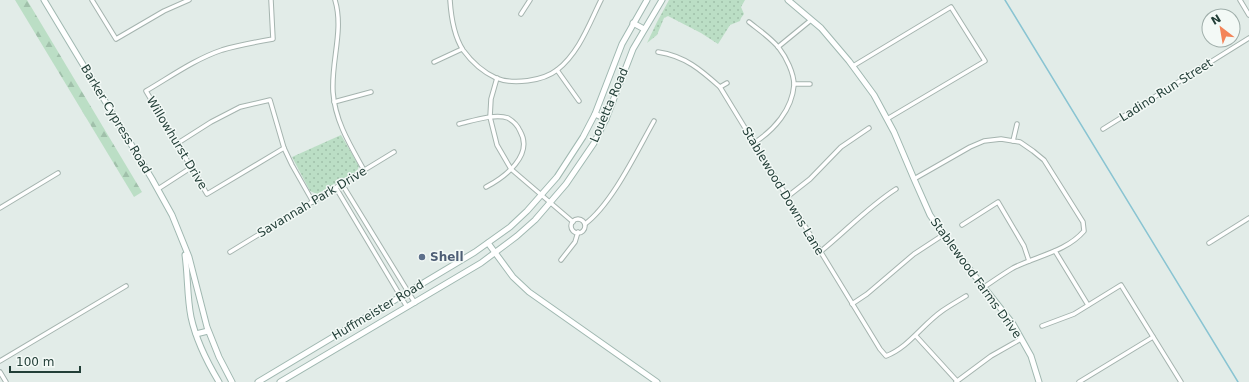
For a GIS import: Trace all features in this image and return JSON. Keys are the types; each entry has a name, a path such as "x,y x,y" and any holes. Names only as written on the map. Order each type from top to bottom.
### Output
{"street":[{"name":"Barker Cypress Road","path":"44,0 172,214 193,270 208,331 232,382"},
{"path":"92,0 116,39 164,11 190,0"},
{"name":"Willowhurst Drive","path":"271,0 273,39 249,43 220,51 194,64 146,92 178,142 207,194 284,148"},
{"path":"335,0 338,26 333,91 334,102 342,130 364,170"},
{"path":"450,0 456,33 462,49 473,62 497,78 515,82 538,80 557,70 573,54 601,0"},
{"path":"522,14 530,0"},
{"name":"Louetta Road","path":"488,243 510,227 542,195 570,158 583,138 595,114 622,44 647,0"},
{"name":"Louetta Road","path":"495,253 517,236 550,203 580,165 594,143 606,119 633,49 662,0"},
{"name":"Stablewood Farms Drive","path":"788,0 821,28 853,66 874,95 894,132 930,215 952,247 1013,324 1031,356 1039,382"},
{"path":"1240,0 1249,15"},
{"path":"853,66 952,7 985,61 887,119"},
{"path":"778,47 811,20"},
{"path":"749,22 778,47 788,63 794,84 790,101 779,122 754,143"},
{"path":"633,23 644,29"},
{"name":"Ladino Run Street","path":"1103,129 1249,38"},
{"path":"434,62 462,49"},
{"name":"Stablewood Downs Lane","path":"658,52 666,53 687,61 700,69 720,87 852,304 886,356 895,352 916,336"},
{"path":"557,70 579,100"},
{"path":"497,78 491,99 490,117 497,145 511,169 573,222"},
{"path":"720,87 727,82"},
{"path":"794,84 810,84"},
{"path":"334,102 371,92"},
{"path":"178,142 240,107 270,100 284,148 313,202"},
{"path":"595,114 606,119"},
{"path":"459,124 490,117 507,118 517,125 523,136 524,149 518,162 501,179 486,187"},
{"path":"578,232 584,230 585,224 594,217 614,189 654,121"},
{"path":"1013,141 1017,124"},
{"path":"787,197 810,179 841,147 869,128"},
{"path":"914,179 970,147 984,141 1001,139 1020,142 1044,160 1083,222 1084,231 1076,240 1055,251 1013,268 984,287"},
{"name":"Savannah Park Drive","path":"230,252 394,152"},
{"path":"158,189 192,167"},
{"path":"0,208 58,173"},
{"path":"342,184 415,303"},
{"path":"336,188 407,308"},
{"path":"820,252 839,237 879,200 896,189"},
{"path":"962,225 998,202 1024,246 1030,261"},
{"path":"1209,242 1249,218"},
{"path":"573,222 580,220 585,224"},
{"path":"573,222 573,229 578,232"},
{"path":"561,260 575,242 578,232"},
{"path":"852,304 867,294 914,254 943,235"},
{"name":"Barker Cypress Road","path":"183,240 190,306 196,334 204,354 219,382"},
{"path":"369,244 376,240"},
{"path":"488,243 513,277 529,292 650,380 657,382"},
{"name":"Huffmeister Road","path":"258,382 408,293 488,243"},
{"path":"1055,251 1088,305"},
{"name":"Huffmeister Road","path":"280,382 288,380 495,253"},
{"path":"1042,326 1074,314 1121,285 1181,382"},
{"path":"0,361 126,286"},
{"path":"966,296 941,312 916,336 957,382 991,356 1021,339"},
{"path":"196,334 208,331"},
{"path":"1079,382 1153,336"},
{"path":"0,372 6,382"}],"green space":[{"path":"15,0 27,0 142,192 134,197"},
{"path":"669,0 745,0 741,7 744,14 740,21 730,25 718,44 701,33 668,16 664,18 657,35 647,43"},
{"path":"341,135 359,166 357,171 317,194 310,191 292,157"}],"waterway":[{"path":"1005,0 1238,382"}],"place":[{"name":"Shell","path":"422,257"}]}
